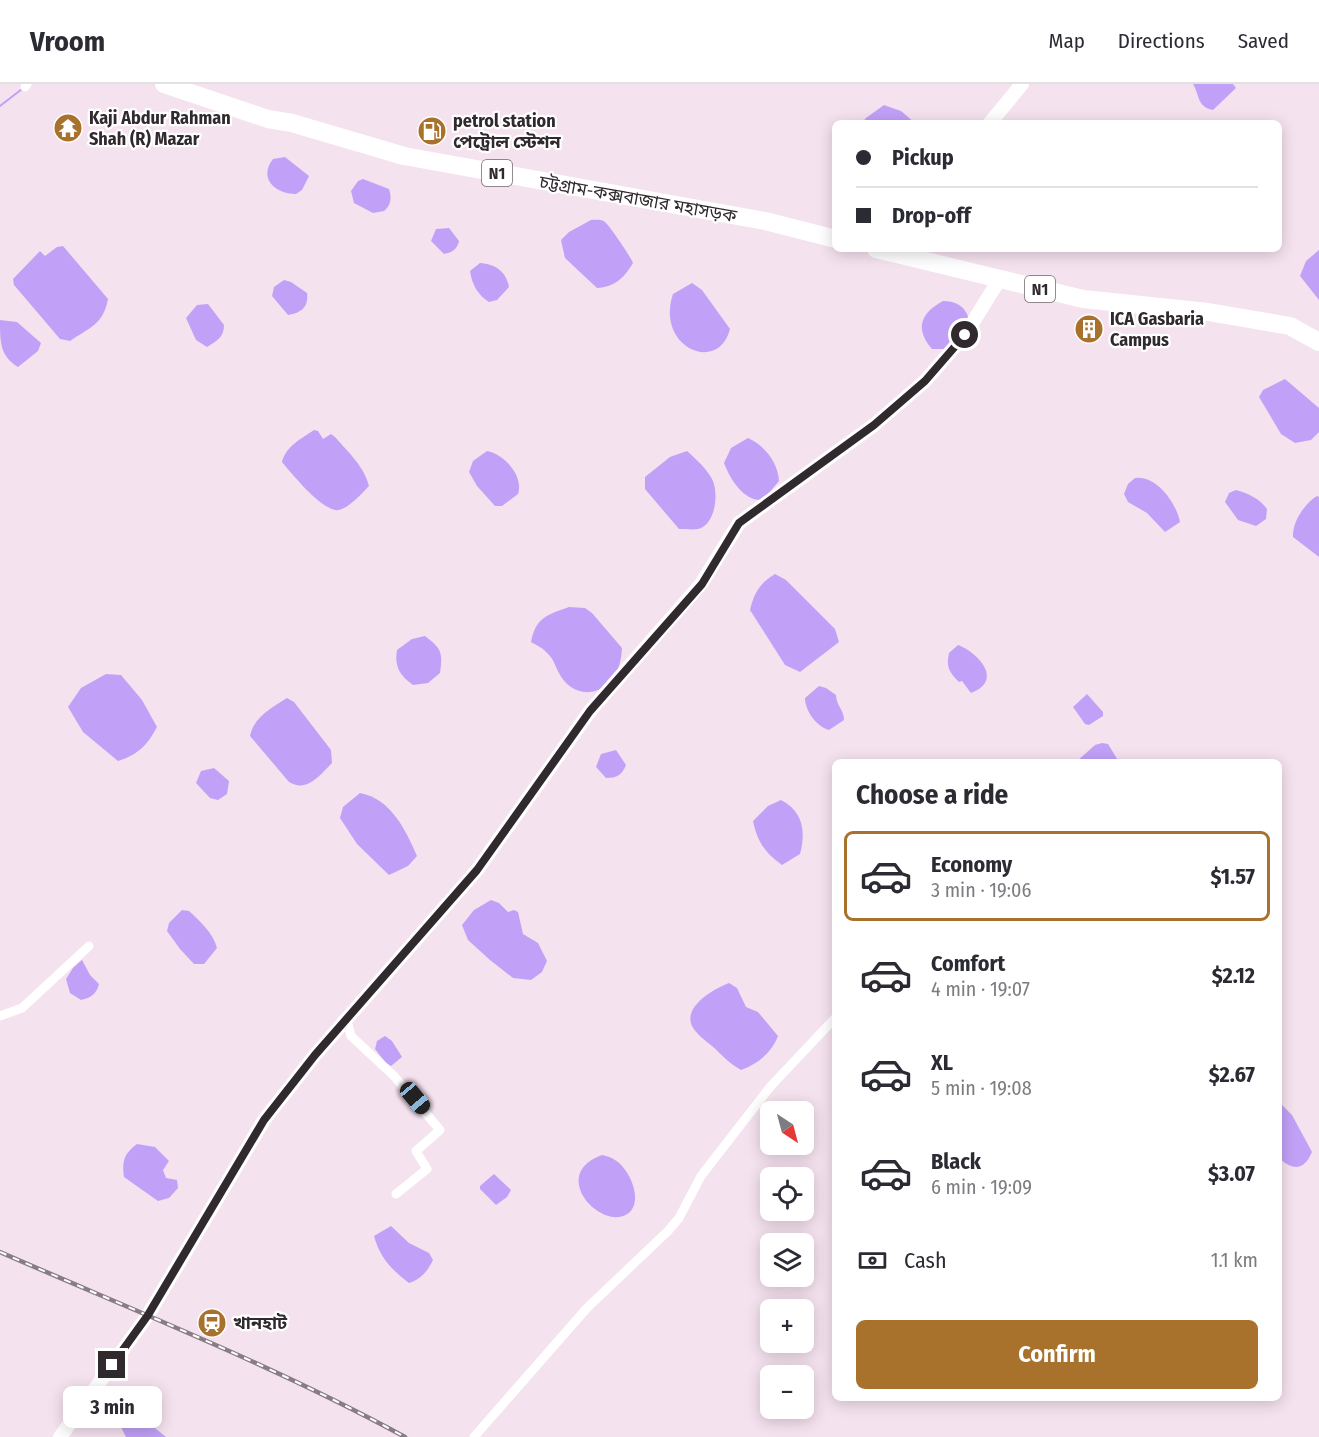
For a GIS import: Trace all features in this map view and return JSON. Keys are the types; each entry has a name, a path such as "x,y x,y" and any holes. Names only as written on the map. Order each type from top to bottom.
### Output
{"highway":[{"name":"চট্টগ্রাম-কক্সবাজার মহাসড়ক","path":"164,84 268,118 404,156 765,222 832,238"},
{"name":"N1","path":"891,252 1083,299 1208,312 1290,326 1319,342"}],"street":[{"path":"992,120 1022,84"},
{"path":"60,1437 148,1315 264,1120 315,1055 477,870 590,711 702,584 739,523 874,425 925,381 965,335 999,280"},
{"path":"0,1016 22,1008 89,946"},
{"path":"347,1021 351,1036 394,1076 440,1130 416,1151 427,1169 396,1194"},
{"path":"474,1437 587,1308 668,1231 679,1218 701,1176 770,1087 832,1021"}],"shaded area":[{"path":"1193,84 1233,84 1236,88 1213,110 1201,104"},
{"path":"884,105 901,111 912,120 864,120"},
{"path":"285,157 309,176 302,190 296,194 281,191 271,184 268,178 267,172 273,159"},
{"path":"363,179 389,189 390,201 384,211 373,213 354,203 351,191 358,181"},
{"path":"591,220 605,222 633,263 618,281 609,286 597,288 565,258 561,240 569,232"},
{"path":"449,228 459,241 454,250 444,254 431,241 436,229"},
{"path":"63,246 108,299 99,320 70,341 60,339 14,285 13,279 40,251 45,256 57,247"},
{"path":"1319,250 1319,300 1300,276 1306,261"},
{"path":"480,263 499,269 508,281 509,287 497,300 489,302 479,293 472,281 470,271"},
{"path":"284,280 307,293 305,306 297,313 288,315 272,296 274,287"},
{"path":"692,283 702,290 730,329 723,343 714,350 702,352 690,349 680,340 673,328 670,313 673,294"},
{"path":"943,301 959,305 969,319 947,349 932,349 923,334 923,322 929,311"},
{"path":"208,304 224,325 224,329 217,341 207,347 196,340 186,318 197,305"},
{"path":"0,320 17,322 41,343 38,351 18,367 12,363 2,348"},
{"path":"1285,379 1319,408 1319,432 1311,440 1295,443 1281,434 1259,397 1263,390"},
{"path":"314,430 318,431 323,439 331,434 335,437 367,479 369,486 354,501 339,510 321,503 282,462 290,447"},
{"path":"748,438 769,455 778,474 779,481 763,500 756,500 744,493 730,476 724,463 731,448"},
{"path":"487,451 506,461 518,480 518,494 502,506 495,506 477,486 469,472 473,461"},
{"path":"687,451 710,475 715,492 714,507 709,521 696,529 679,529 645,489 645,477 670,457"},
{"path":"1135,478 1150,481 1164,491 1170,498 1180,522 1165,532 1147,513 1128,502 1124,494 1128,484"},
{"path":"1236,490 1261,502 1267,509 1266,519 1256,526 1238,520 1225,502 1229,493"},
{"path":"1317,496 1319,497 1319,557 1293,537 1300,514"},
{"path":"775,574 786,580 835,629 839,642 800,672 785,665 750,610 758,589"},
{"path":"569,607 585,608 592,613 622,648 616,673 606,685 593,692 580,691 568,684 549,655 531,642 539,622 554,612"},
{"path":"425,636 440,651 440,673 428,683 413,685 399,670 396,661 397,650 412,639"},
{"path":"958,645 974,654 985,668 987,675 986,682 981,688 971,693 962,681 959,682 953,675 948,666 949,653"},
{"path":"106,674 121,675 142,700 157,727 142,748 118,761 83,732 68,707 81,688"},
{"path":"819,686 836,695 844,716 844,720 829,730 816,722 809,713 806,703 805,698"},
{"path":"1087,694 1103,712 1103,716 1089,725 1085,724 1073,707"},
{"path":"287,698 294,702 331,750 332,763 307,784 296,785 289,782 250,736 259,718"},
{"path":"1108,744 1117,759 1079,759 1095,745"},
{"path":"616,750 626,765 619,775 606,778 596,767 601,754"},
{"path":"214,768 229,781 227,794 218,800 210,798 196,783 201,771"},
{"path":"360,793 371,796 388,808 402,826 417,856 408,866 389,875 357,844 340,818 343,807"},
{"path":"781,800 798,816 803,838 800,854 782,865 763,846 753,821 768,806"},
{"path":"491,900 499,903 508,912 514,910 518,912 523,934 538,943 547,961 542,972 531,980 513,978 468,940 462,925 474,910"},
{"path":"182,910 189,911 197,919 215,943 217,948 204,964 194,964 167,931 169,923"},
{"path":"82,960 90,975 99,984 93,995 81,1000 70,993 66,979"},
{"path":"729,983 737,988 746,1007 758,1012 778,1036 764,1057 741,1070 699,1035 690,1019 696,1005 702,999"},
{"path":"385,1036 392,1041 402,1057 391,1066 375,1049 377,1041"},
{"path":"1282,1105 1292,1115 1312,1152 1302,1165 1290,1166 1282,1160"},
{"path":"137,1144 155,1147 169,1161 163,1170 166,1178 177,1180 178,1188 169,1198 158,1201 124,1177 125,1158"},
{"path":"602,1155 620,1164 633,1184 634,1206 630,1212 619,1217 607,1216 595,1209 586,1200 580,1188 579,1176 586,1164"},
{"path":"494,1174 511,1190 507,1197 496,1205 480,1189 480,1186"},
{"path":"391,1226 409,1243 429,1253 433,1260 423,1274 409,1283 387,1262 379,1251 374,1236"},
{"path":"136,1417 150,1424 166,1437 126,1437 121,1427"}],"building":[{"name":"ICA Gasbaria Campus","path":"1082,318 1099,322 1097,340 1080,336"}],"waterway":[{"path":"0,106 22,89"}],"railway":[{"path":"0,1252 306,1386 405,1437"}],"place":[{"name":"Kaji Abdur Rahman Shah (R) Mazar","path":"68,128"},
{"name":"petrol station পেট্রোল স্টেশন","path":"432,131"},
{"name":"ICA Gasbaria Campus","path":"1089,329"},
{"name":"খানহাট","path":"212,1323"}],"route":[{"path":"112,1365 175,1272 264,1120 315,1055 477,870 590,711 702,584 739,523 874,425 925,381 965,335"}]}
